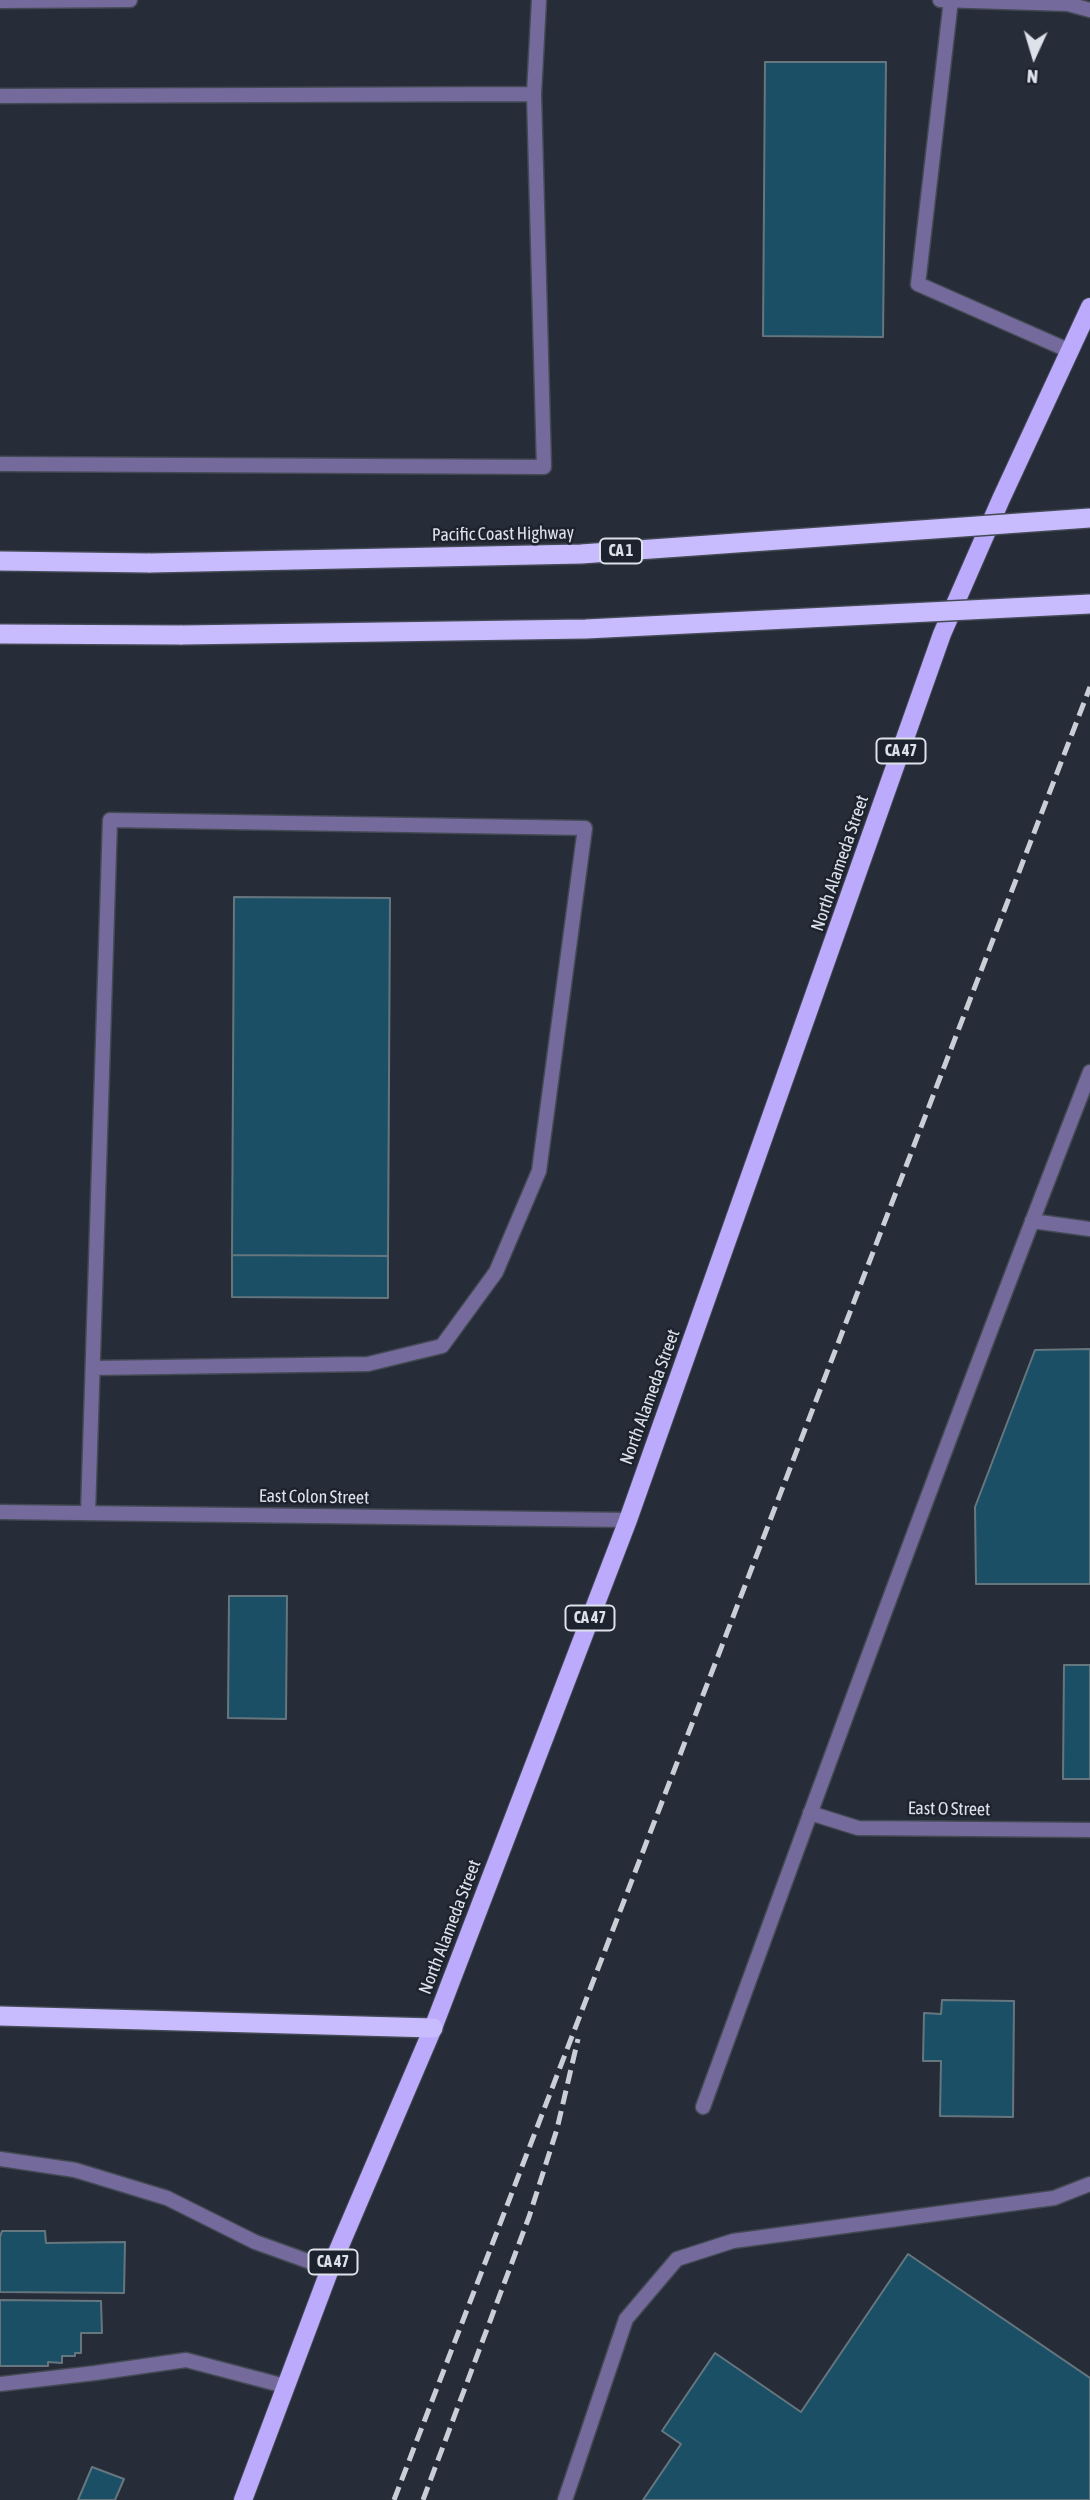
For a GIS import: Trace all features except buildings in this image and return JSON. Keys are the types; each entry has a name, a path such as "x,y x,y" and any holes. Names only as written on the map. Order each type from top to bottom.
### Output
{"highway":[{"name":"Pacific Coast Highway","path":"0,561 150,563 581,554 1090,519"},
{"path":"0,634 181,635 586,629 1090,604"},
{"path":"0,2016 433,2028"}],"main road":[{"name":"North Alameda Street","path":"243,2500 330,2269 433,2028 628,1520 943,634 1001,499 1090,307"}],"street":[{"path":"0,1 130,0"},
{"path":"0,464 544,467 534,94 539,0"},
{"path":"940,0 1068,4 1090,10"},
{"path":"951,0 918,284 1070,351"},
{"path":"0,96 534,94"},
{"path":"88,1514 110,820 585,828 539,1171 496,1272 442,1346 368,1364 93,1368"},
{"path":"703,2107 810,1813 1090,1072"},
{"path":"1032,1221 1090,1229"},
{"name":"East Colon Street","path":"0,1512 628,1520"},
{"name":"East O Street","path":"810,1813 858,1828 1090,1830"},
{"path":"0,2159 75,2170 167,2198 255,2242 330,2269"},
{"path":"565,2500 626,2319 677,2259 733,2241 1054,2198 1090,2183"},
{"path":"0,2384 186,2360 285,2386"}],"railway":[{"path":"394,2500 1090,687"},
{"path":"423,2500 529,2217 557,2129 578,2039"}]}
